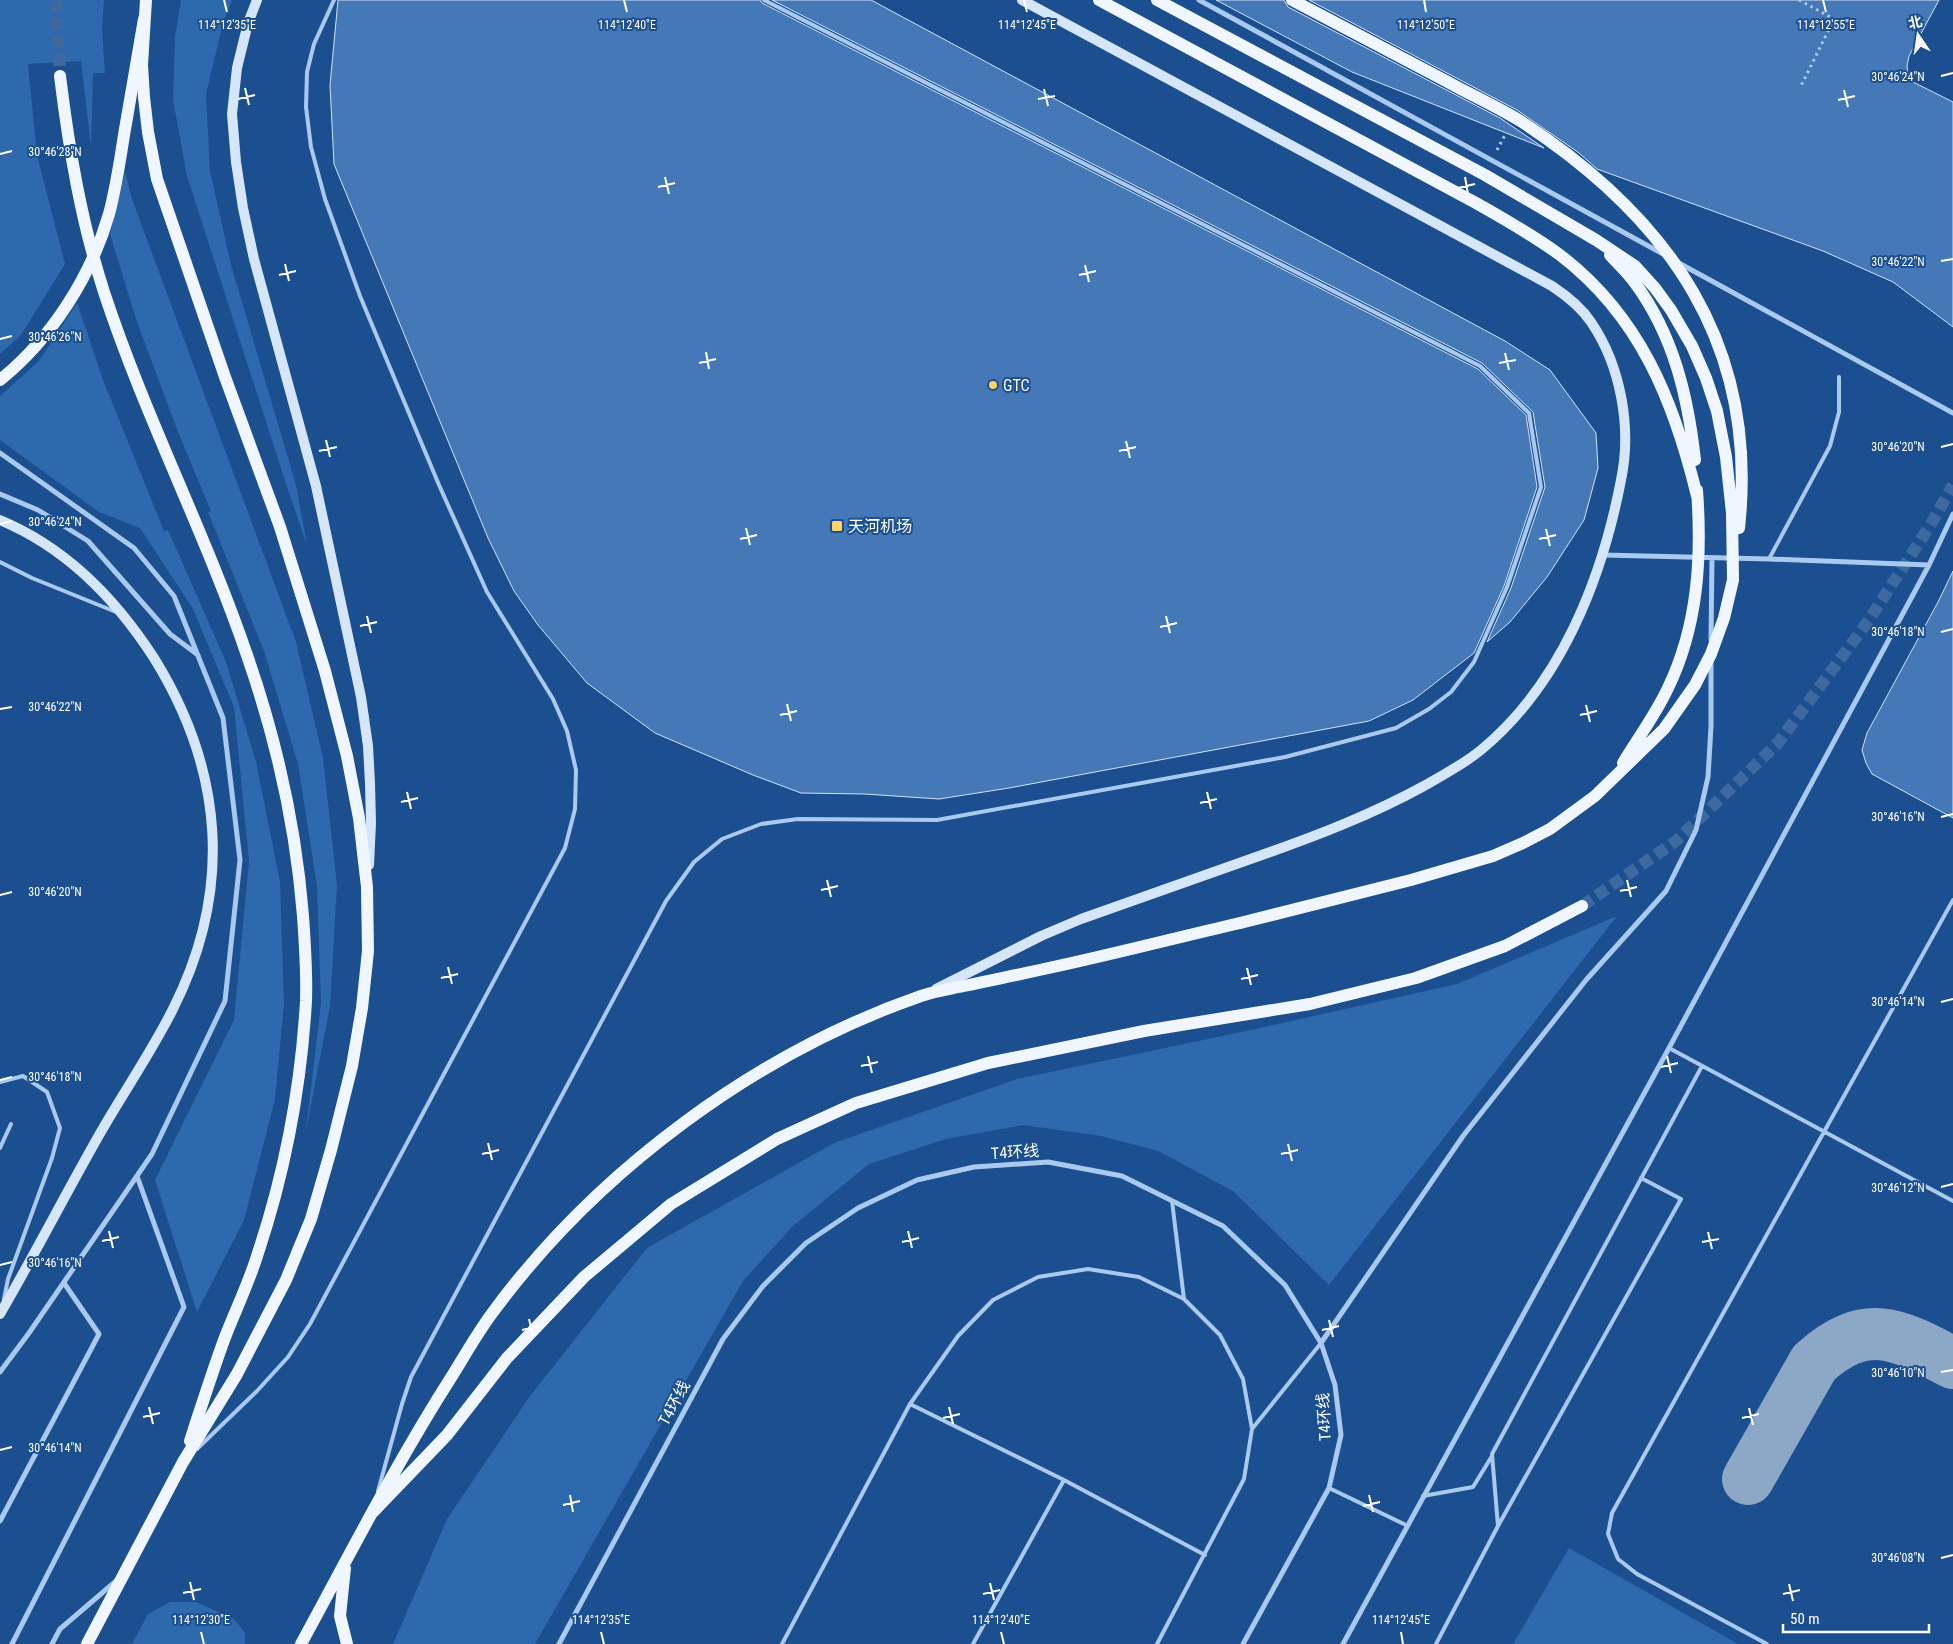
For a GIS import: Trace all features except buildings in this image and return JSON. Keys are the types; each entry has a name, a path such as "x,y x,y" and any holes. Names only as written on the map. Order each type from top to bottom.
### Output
{"main road":[{"path":"146,0 142,65 148,132 157,179 225,377 283,537 326,671 347,756 359,818 367,887"},
{"path":"87,1644 183,1462 237,1374 286,1280 311,1219 352,1066 362,1008 368,952 367,887 371,823 370,783 368,746 361,697 316,486 254,259 243,208 236,162 232,114 237,68 248,24 258,0"},
{"path":"301,1644 427,1416 492,1314 530,1266 559,1235 614,1180 667,1136 709,1105 760,1072 852,1024 924,995 1042,936 1081,919 1343,825 1396,801 1441,777 1481,750 1512,721 1541,684 1567,641 1587,598 1614,517 1624,468 1626,443 1620,392 1602,340 1590,320 1572,300 1552,286 1022,0"},
{"path":"1099,0 1476,203 1532,235 1560,255 1585,276 1608,300 1646,353 1674,415 1698,496"},
{"path":"1156,0 1485,175 1596,240 1635,266 1655,288 1671,310 1692,346 1706,378 1717,411 1726,457 1732,513 1733,580"},
{"path":"924,995 1054,967 1240,923 1411,880 1493,856 1550,829 1575,812 1614,778 1664,729 1695,685 1711,654 1724,618 1733,580 1742,479 1740,436 1729,376 1718,343 1703,308 1670,254 1648,228 1586,168 1521,121 1292,0"},
{"path":"0,380 12,371 41,339 69,302 90,264 109,214 144,19"},
{"path":"60,76 75,179 85,225 101,282 147,407 248,656 281,768 292,822 300,883 305,942 306,998 296,1097 286,1155 258,1256 224,1338 183,1462"},
{"path":"1596,240 1635,283 1664,333 1676,361 1685,391 1691,423 1698,496 1698,577 1694,613 1683,652 1668,688 1614,778"},
{"path":"0,520 18,527 57,551 92,581 122,615 165,677 183,712 202,766 209,798 213,831 213,868 209,903 202,935 190,971 172,1010 101,1131 1,1313"},
{"path":"372,1513 447,1435 507,1358 584,1277 671,1204 777,1139 856,1103 988,1063 1144,1031 1310,1004 1416,978 1505,946 1582,906"},
{"path":"346,1561 340,1616 347,1644"}],"street":[{"path":"1199,0 1953,413"},
{"path":"0,453 134,548 174,596 223,718 240,860 225,1001 152,1154 64,1283 0,1372"},
{"path":"0,494 38,510 88,541 170,634 198,656"},
{"path":"1343,1644 1929,565 1953,514"},
{"path":"1602,555 1769,558 1929,565"},
{"path":"1321,1343 1463,1136 1586,980 1666,891 1696,830 1708,777 1711,727 1712,558"},
{"name":"T4环线","path":"559,1644 723,1339 763,1286 806,1243 858,1208 917,1180 974,1167 1048,1162 1122,1176 1223,1226 1285,1285 1321,1343 1335,1384 1341,1435 1329,1488 1243,1644"},
{"path":"12,1644 184,1307 137,1176"},
{"path":"0,1521 99,1334 64,1283"},
{"path":"52,1644 60,1629 124,1574"}],"lane":[{"path":"183,1462 288,1357 310,1324 565,848 575,809 576,770 567,732 554,699 487,592 439,485 360,296 325,199 311,147 306,107 307,72 314,44 334,0"},
{"path":"372,1513 411,1377 666,901 694,862 722,839 761,824 798,819 937,820 1285,757 1396,728 1429,709 1450,692 1474,662 1507,587 1541,487 1530,413 1480,366 764,0"},
{"path":"1769,558 1830,446 1839,412 1839,377"},
{"path":"0,562 32,578 122,615"},
{"path":"1767,1644 1637,1574 1618,1559 1608,1534 1612,1513 1953,900"},
{"path":"1668,1048 1825,1131 1953,1202"},
{"path":"1423,1496 1473,1487 1702,1066"},
{"path":"0,1082 23,1076 47,1092 60,1128 52,1158 8,1279 1,1313"},
{"path":"0,1148 11,1124"},
{"path":"1436,1644 1498,1526 1681,1199 1641,1178"},
{"path":"1172,1201 1184,1299"},
{"path":"782,1644 910,1404 958,1336 993,1300 1038,1277 1088,1269 1138,1277 1184,1299 1220,1335 1243,1379 1252,1429 1244,1479 1157,1644"},
{"path":"1252,1429 1321,1343"},
{"path":"910,1404 1064,1480 1205,1554"},
{"path":"1492,1454 1498,1526"},
{"path":"973,1644 1064,1480"},
{"path":"1329,1488 1406,1525"}],"path":[{"path":"1799,0 1834,19 1800,88"}],"shaded area":[{"path":"0,0 104,0 102,30 105,73 93,73 91,147 81,61 28,64 37,155 65,264 21,335 0,354"},
{"path":"181,0 232,0 223,23 206,94 210,171 231,265 296,485 307,545 187,176 173,100 175,36"},
{"path":"125,172 132,199 296,642 323,758 337,885 330,1006 306,1131 321,1003 317,886 298,764 264,651 208,512 211,511 178,432 137,322 110,234"},
{"path":"77,303 103,380 164,531 168,530 226,662 256,762 280,882 284,1003 275,1099 244,1220 197,1312 155,1180 234,1020 249,861 234,707 193,609 140,528 99,512 0,440 0,396 39,361"},
{"path":"1617,916 1329,1285 1233,1191 1158,1151 1101,1136 1023,1125 946,1139 869,1164 793,1226 743,1281 535,1644 393,1644 447,1519 530,1396 647,1248 834,1143 1017,1079 1457,984"},
{"path":"1569,1548 1738,1644 1513,1644"},
{"path":"170,1602 196,1602 234,1619 245,1633 245,1644 132,1644 148,1614"}],"taxiway":[{"path":"1748,1479 1814,1363 1833,1348 1850,1339 1882,1334 1915,1344 1953,1363"}],"tunnel":[{"path":"57,0 60,76"},
{"path":"1582,906 1676,841 1778,743 1869,620 1931,524 1953,485"}],"place":[{"name":"GTC","path":"993,385"},
{"name":"天河机场","path":"837,526"}]}
